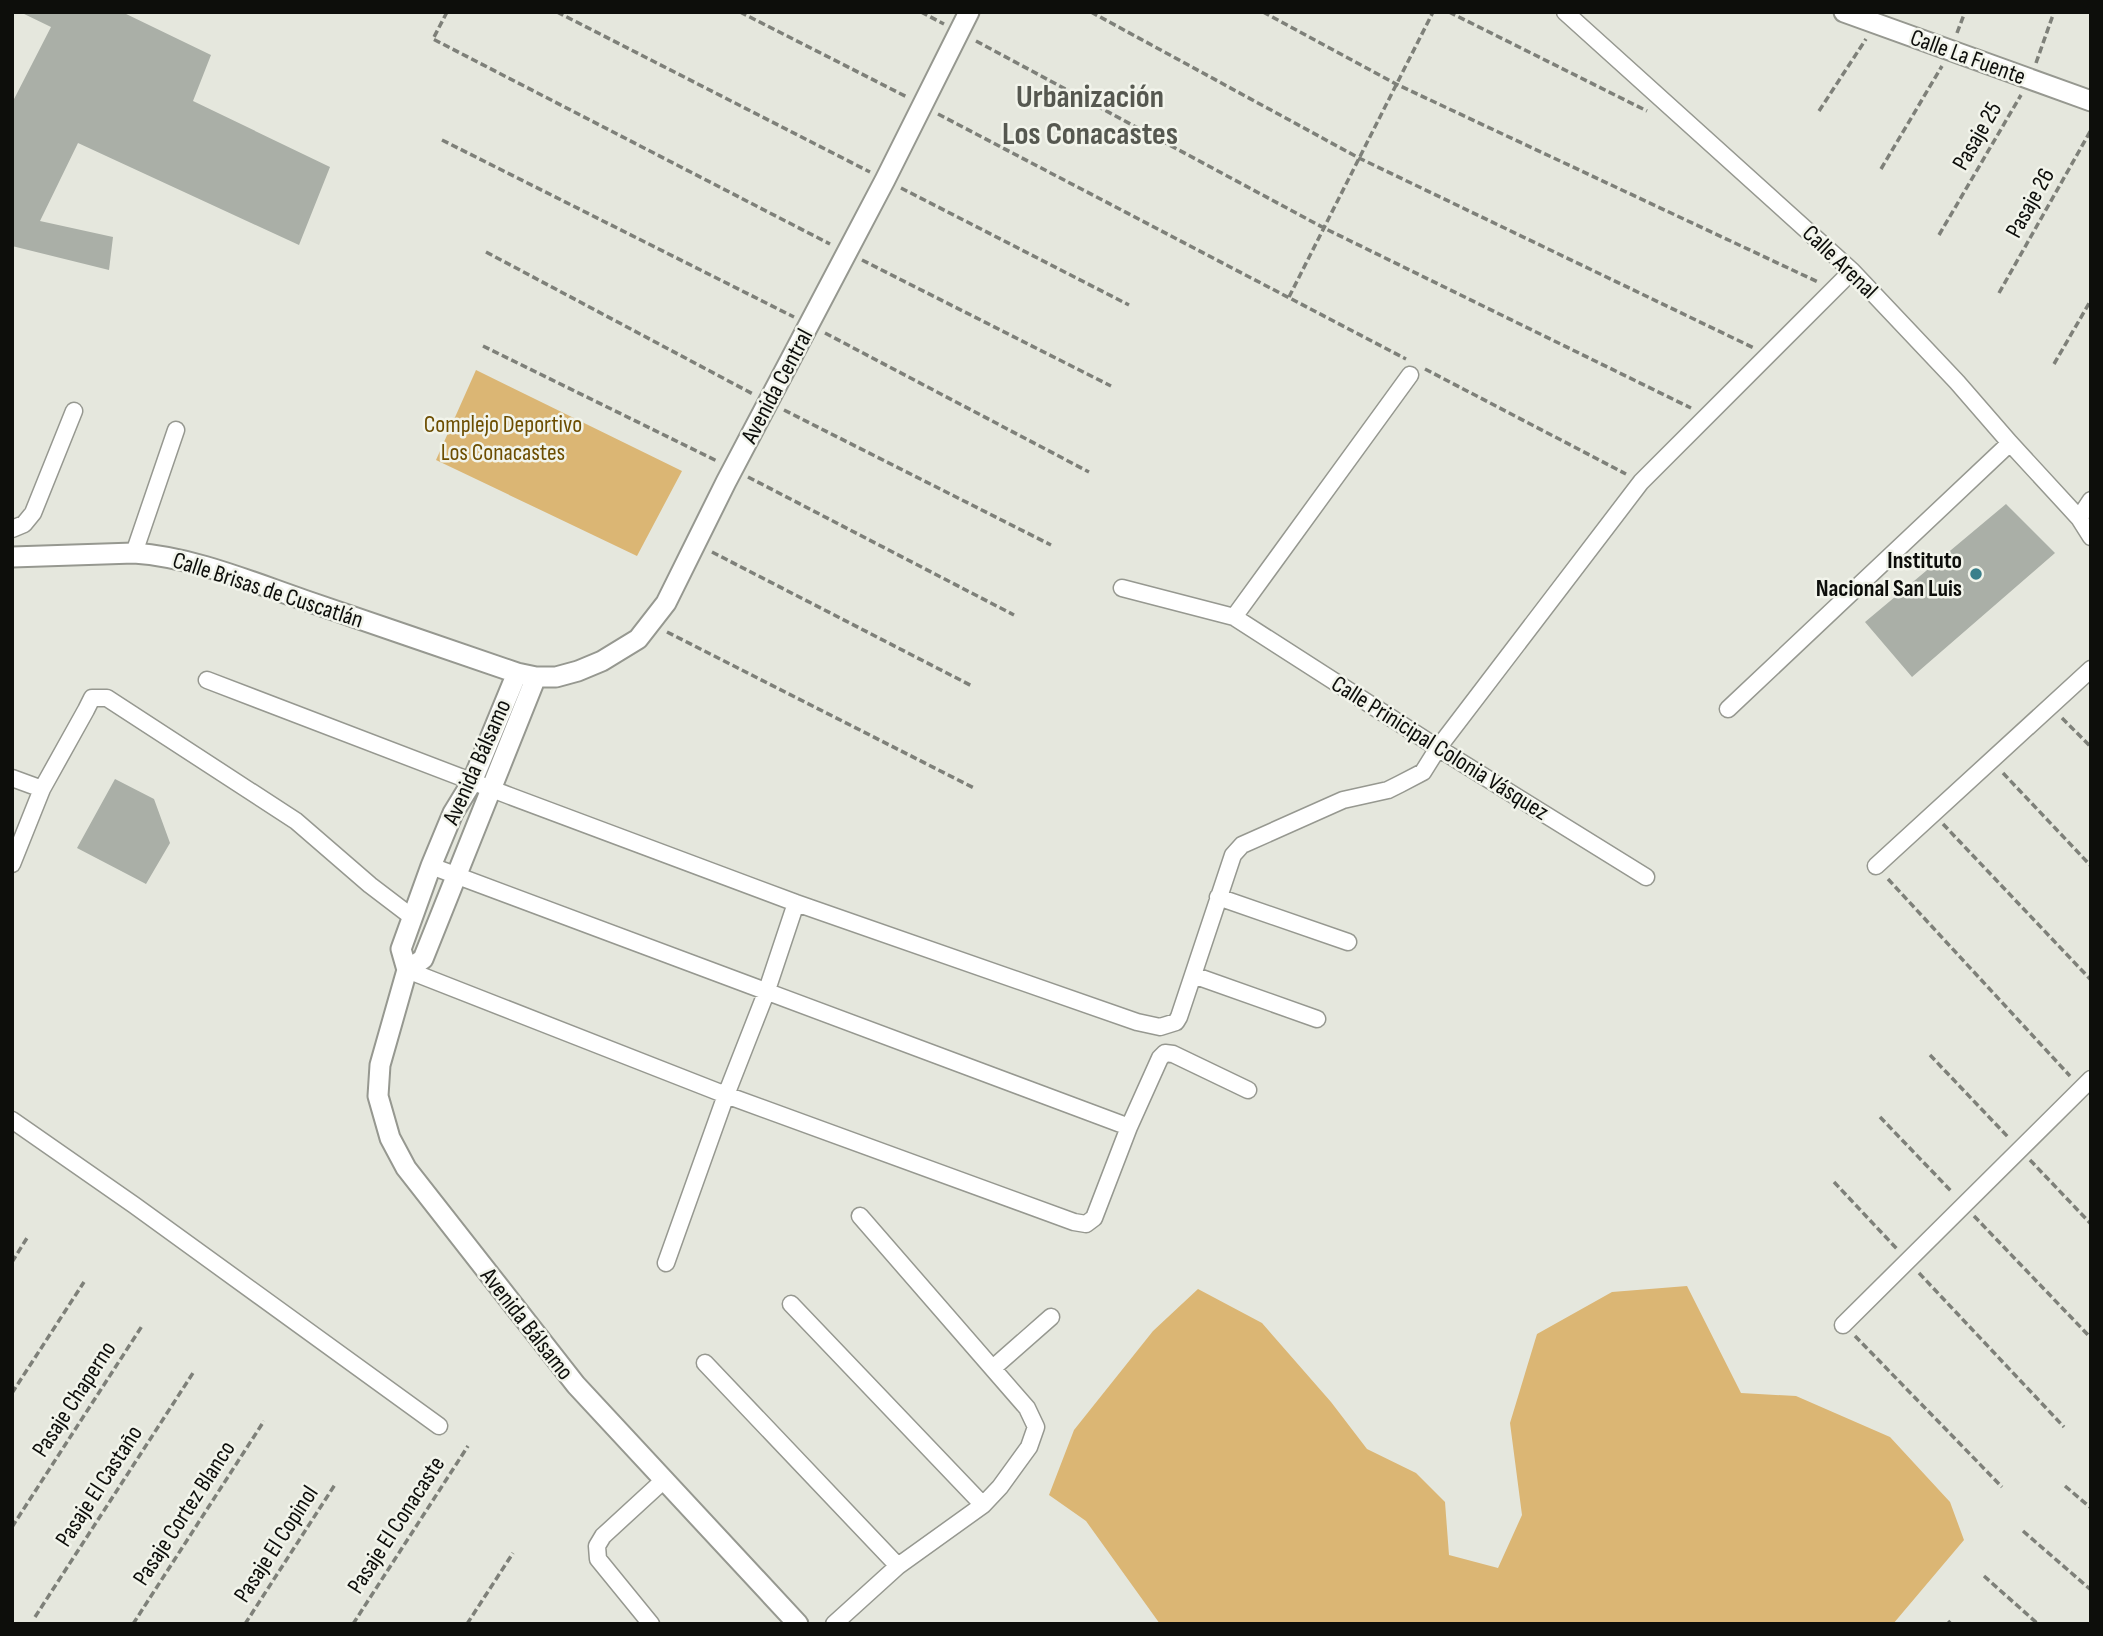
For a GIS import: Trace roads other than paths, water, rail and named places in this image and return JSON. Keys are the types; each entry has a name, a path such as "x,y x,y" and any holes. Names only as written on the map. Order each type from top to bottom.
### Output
{"street":[{"name":"Avenida Central","path":"517,673 556,677 602,661 638,639 666,603 969,12"},
{"name":"Calle Arenal","path":"1565,12 1852,271 1957,382 2079,518 2091,537"},
{"name":"Calle La Fuente","path":"1844,12 2091,101"},
{"path":"207,680 796,903 1137,1022 1160,1027 1176,1022 1233,855 1242,845 1343,800 1388,790 1423,772 1438,748 1641,482 1852,271"},
{"path":"1234,617 1414,368"},
{"path":"12,529 24,524 33,513 74,411"},
{"path":"134,552 176,430"},
{"path":"1728,709 2010,443"},
{"path":"2079,518 2091,499"},
{"name":"Calle Brisas de Cuscatlán","path":"12,557 134,552 152,554 257,583 517,673"},
{"name":"Calle Prinicipal Colonia Vásquez","path":"1122,588 1234,617 1646,877"},
{"path":"1876,866 2091,669"},
{"name":"Avenida Bálsamo","path":"407,971 424,958 456,876 517,673"},
{"name":"Avenida Bálsamo","path":"536,677 482,786 453,813 431,866 401,949 407,971 380,1065 377,1096 390,1138 406,1168 518,1314 576,1385 798,1624"},
{"path":"12,864 42,789 92,698 107,698 296,821 370,885 412,917"},
{"path":"12,778 42,789"},
{"path":"431,866 1129,1127"},
{"path":"1218,897 1348,942"},
{"path":"666,1263 766,993 796,903"},
{"path":"407,971 726,1095 1074,1222 1086,1224 1094,1218 1129,1127 1160,1058 1165,1054 1173,1054 1248,1090"},
{"path":"1193,975 1317,1019"},
{"path":"1160,1027 1165,1054"},
{"path":"1843,1325 2086,1083"},
{"path":"12,1120 439,1426"},
{"path":"834,1624 898,1566 983,1505 1000,1488 1028,1447 1036,1427 1027,1408 860,1216"},
{"path":"791,1304 983,1505"},
{"path":"993,1368 1051,1317"},
{"path":"705,1363 898,1566"},
{"path":"651,1624 598,1559 597,1546 603,1535 664,1480"}],"place":[{"name":"Instituto Nacional San Luis","path":"1976,574"}],"district":[{"name":"Urbanización Los Conacastes","path":"1090,116"}],"park label":[{"name":"Complejo Deportivo Los Conacastes","path":"503,438"}]}
